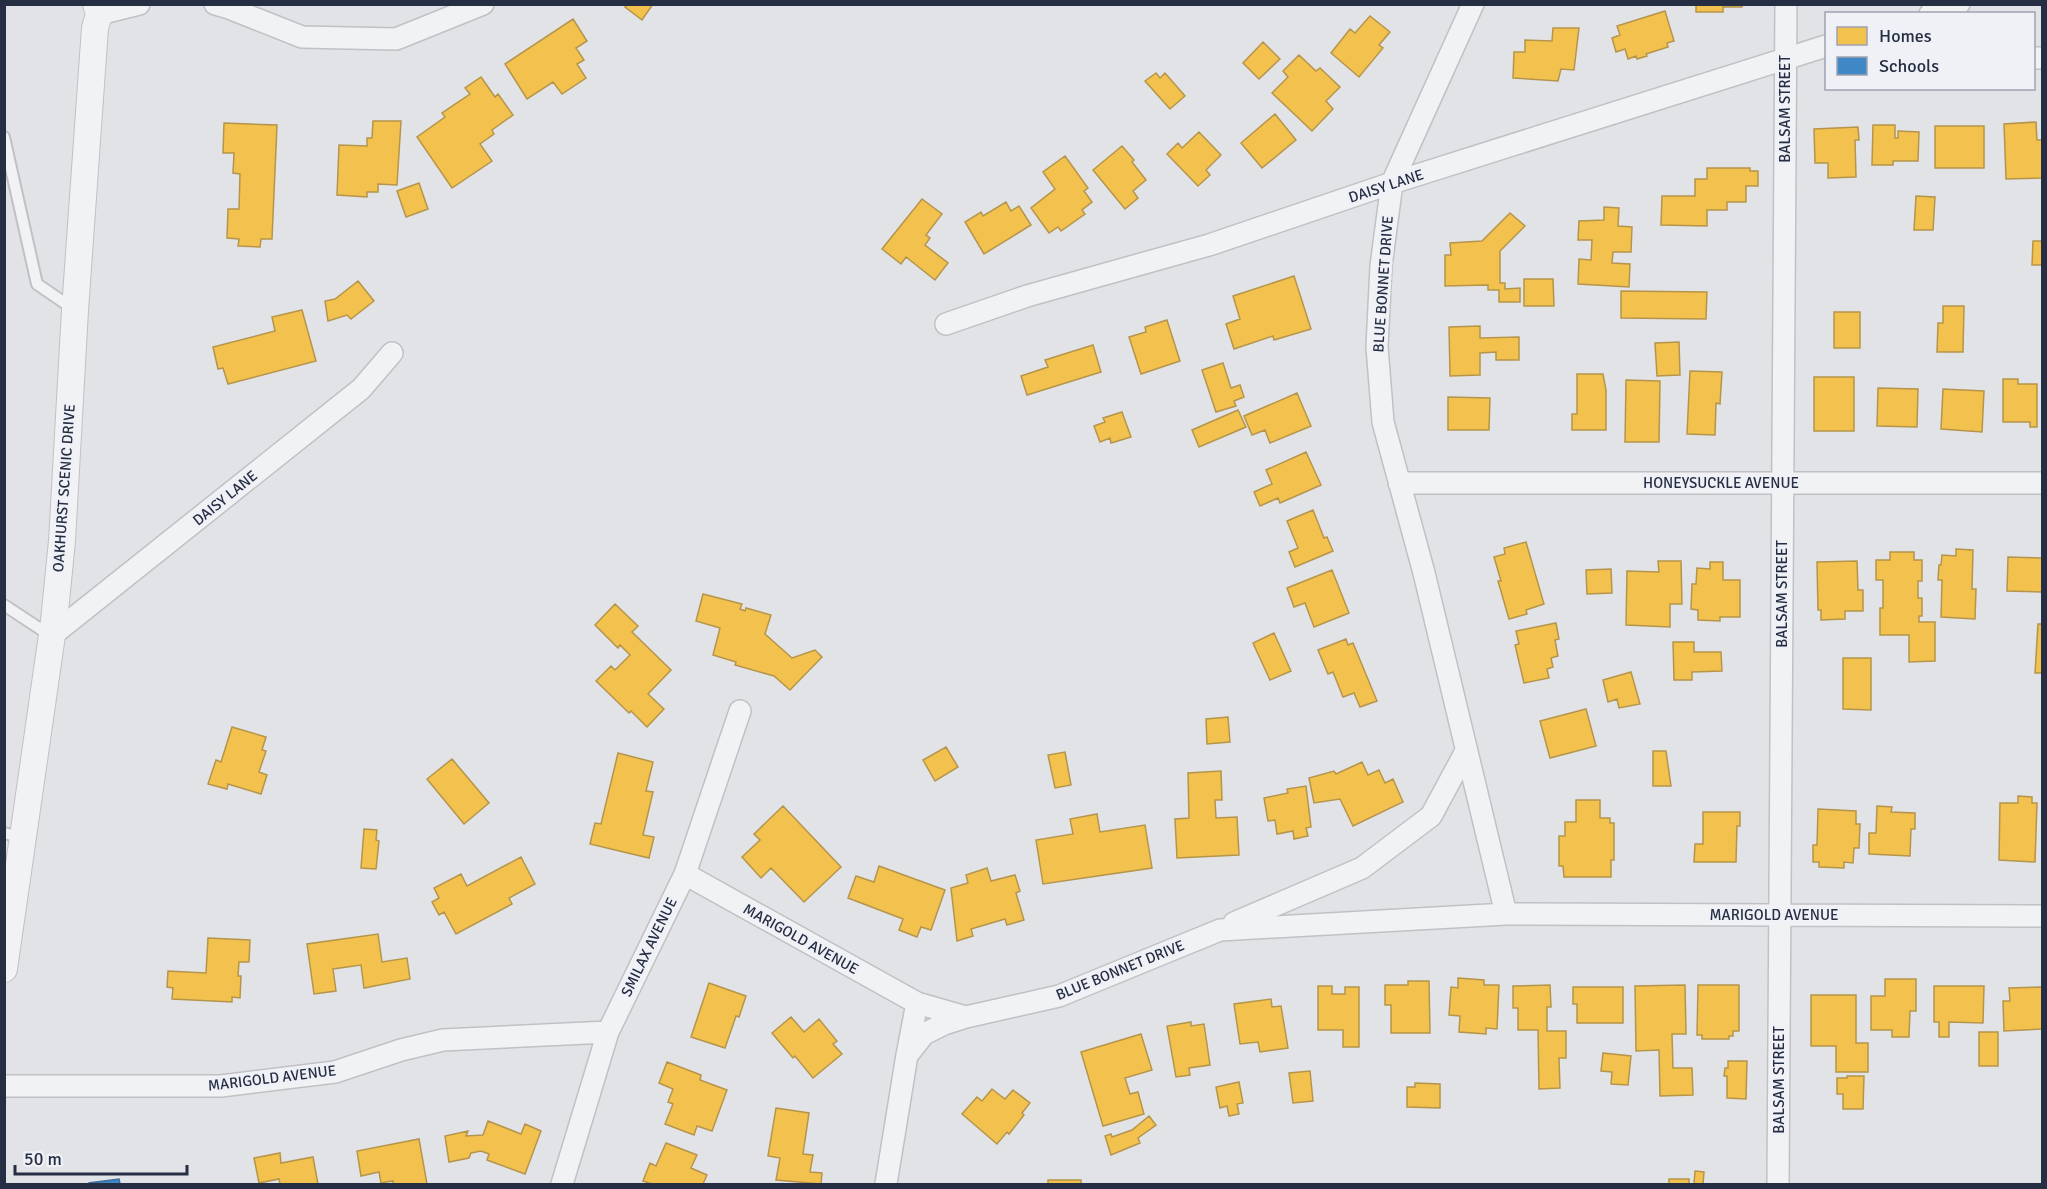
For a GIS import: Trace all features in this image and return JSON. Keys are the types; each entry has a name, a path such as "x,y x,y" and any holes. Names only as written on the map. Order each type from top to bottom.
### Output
{"street":[{"path":"98,9 139,4"},
{"path":"215,4 302,37 396,39 483,4"},
{"name":"BLUE BONNET DRIVE","path":"1220,930 1506,914 1425,573 1383,422 1377,347 1382,266 1392,183 1473,4"},
{"name":"BALSAM STREET","path":"1778,1185 1786,4"},
{"path":"1936,12 1959,4"},
{"name":"OAKHURST SCENIC DRIVE","path":"4,969 14,836 51,636 62,541 75,310 98,9"},
{"name":"DAISY LANE","path":"946,324 1027,296 1209,245 1392,183 1825,47"},
{"path":"1785,59 1825,59"},
{"name":"DAISY LANE","path":"51,636 361,389 392,353"},
{"name":"HONEYSUCKLE AVENUE","path":"1399,483 2043,483"},
{"name":"SMILAX AVENUE","path":"562,1185 608,1032 685,874 740,711"},
{"name":"BLUE BONNET DRIVE","path":"917,1003 966,1017 1059,996 1220,930 1362,868 1431,816 1466,751"},
{"name":"MARIGOLD AVENUE","path":"685,874 917,1003"},
{"name":"MARIGOLD AVENUE","path":"1506,914 2043,916"},
{"path":"886,1185 917,1003"},
{"path":"907,1055 924,1034 966,1017"},
{"name":"MARIGOLD AVENUE","path":"4,1086 221,1086 335,1072 401,1050 443,1040 608,1032"}],"lane":[{"path":"4,137 37,284 75,310"},
{"path":"4,605 51,636"}],"building: Homes":[{"path":"627,4 653,4 642,20 625,7"},
{"path":"1696,4 1742,4 1742,7 1723,7 1723,12 1696,12"},
{"path":"1665,11 1674,41 1667,43 1668,47 1637,59 1636,56 1628,59 1625,49 1616,52 1612,38 1620,35 1617,26"},
{"path":"1370,16 1390,32 1379,45 1383,48 1359,77 1331,53 1350,29 1355,33"},
{"path":"573,19 587,41 576,48 584,60 577,64 586,78 562,94 553,82 527,99 505,64"},
{"path":"1553,28 1579,28 1574,70 1561,69 1558,81 1513,78 1514,52 1525,52 1525,40 1552,41"},
{"path":"1263,42 1280,59 1259,79 1243,63"},
{"path":"1299,55 1316,71 1320,68 1340,87 1326,101 1333,109 1312,131 1272,93 1288,77 1283,71"},
{"path":"1156,73 1160,78 1165,73 1185,96 1170,109 1145,81"},
{"path":"481,77 495,97 498,94 513,115 492,130 494,134 480,144 492,161 452,188 417,137 445,117 442,113 470,94 465,88"},
{"path":"1275,114 1296,140 1262,168 1241,143"},
{"path":"373,121 401,121 397,185 378,184 378,192 367,192 367,197 337,195 339,145 367,146 367,138 372,138"},
{"path":"2036,122 2037,140 2042,140 2042,178 2006,179 2004,124"},
{"path":"224,123 277,125 272,239 261,239 260,247 238,246 239,239 227,238 228,209 239,209 240,174 233,173 234,153 223,153"},
{"path":"1873,125 1895,125 1895,138 1898,138 1898,131 1919,132 1918,161 1893,161 1893,165 1872,165"},
{"path":"1935,126 1984,126 1984,168 1935,168"},
{"path":"1858,127 1859,140 1855,140 1856,177 1828,178 1828,163 1815,163 1814,129"},
{"path":"1199,132 1221,155 1206,170 1210,175 1198,186 1167,154 1178,143 1182,148"},
{"path":"1122,146 1146,180 1133,191 1138,198 1125,209 1093,170"},
{"path":"1065,156 1088,188 1084,191 1092,202 1082,210 1085,214 1061,231 1058,227 1049,233 1031,208 1055,189 1043,172"},
{"path":"1707,168 1750,168 1750,171 1758,171 1758,186 1746,186 1746,202 1727,202 1727,210 1707,210 1707,226 1661,225 1662,196 1695,196 1695,179 1707,179"},
{"path":"419,183 428,209 406,217 397,191"},
{"path":"1916,196 1935,197 1933,230 1914,230"},
{"path":"922,199 942,214 926,235 930,238 925,245 948,263 935,280 906,257 901,264 882,249"},
{"path":"1006,202 1011,211 1019,206 1031,225 984,254 965,222 981,212 983,216"},
{"path":"1604,207 1619,208 1618,226 1632,227 1631,252 1613,252 1612,263 1630,264 1629,287 1578,284 1579,259 1591,260 1592,240 1578,240 1579,221 1604,220"},
{"path":"1510,213 1525,226 1500,251 1500,283 1505,283 1505,289 1520,288 1520,302 1499,302 1499,290 1488,290 1488,285 1445,286 1445,255 1451,255 1450,243 1482,241"},
{"path":"2033,241 2042,241 2042,265 2032,265"},
{"path":"1294,276 1311,329 1274,340 1273,336 1234,349 1226,324 1240,319 1233,296"},
{"path":"1524,279 1553,279 1554,306 1524,306"},
{"path":"358,281 374,301 351,319 347,315 328,321 325,301 335,299"},
{"path":"1621,291 1707,292 1706,319 1621,318"},
{"path":"1943,306 1964,306 1963,352 1937,352 1938,323 1943,323"},
{"path":"302,310 316,361 228,384 223,368 218,369 213,347 275,331 272,317"},
{"path":"1834,312 1860,312 1860,348 1834,348"},
{"path":"1167,320 1180,361 1141,374 1129,337 1146,332 1145,327"},
{"path":"1480,326 1480,338 1519,337 1519,360 1496,360 1496,352 1480,353 1480,375 1450,376 1449,327"},
{"path":"1679,342 1680,375 1657,376 1655,343"},
{"path":"1093,345 1101,372 1027,395 1021,376 1048,367 1045,360"},
{"path":"1223,363 1231,388 1240,385 1244,397 1234,401 1236,406 1216,412 1202,370"},
{"path":"1690,371 1722,372 1720,404 1716,403 1715,435 1687,434"},
{"path":"1577,374 1603,374 1606,390 1606,430 1572,430 1572,414 1577,414"},
{"path":"1814,377 1854,377 1854,431 1814,431"},
{"path":"2003,379 2018,379 2018,384 2037,384 2037,427 2030,427 2030,422 2003,422"},
{"path":"1626,380 1660,381 1659,442 1625,442"},
{"path":"1878,388 1918,389 1917,427 1877,426"},
{"path":"1943,389 1984,391 1982,432 1941,429"},
{"path":"1297,393 1311,426 1270,443 1265,430 1252,435 1244,416"},
{"path":"1448,397 1490,398 1489,430 1448,430"},
{"path":"1238,410 1246,427 1199,447 1192,430"},
{"path":"1122,412 1131,437 1111,443 1110,438 1100,442 1094,426 1105,422 1103,418"},
{"path":"1306,452 1321,485 1280,503 1278,498 1260,506 1254,492 1272,484 1266,470"},
{"path":"1313,510 1324,538 1327,537 1333,551 1295,567 1289,552 1298,548 1287,521"},
{"path":"1526,542 1544,604 1526,610 1527,614 1509,619 1494,557 1505,554 1504,548"},
{"path":"1956,549 1973,550 1972,589 1976,589 1975,619 1941,617 1942,580 1938,580 1939,565 1941,565 1942,555 1956,556"},
{"path":"1890,552 1914,552 1914,560 1922,560 1922,581 1918,581 1918,598 1922,598 1922,616 1919,616 1919,622 1935,622 1935,661 1909,662 1909,635 1880,635 1883,580 1876,580 1876,560 1890,560"},
{"path":"2008,557 2042,558 2042,592 2007,591"},
{"path":"1658,561 1681,561 1682,604 1670,604 1670,627 1626,625 1627,571 1659,572"},
{"path":"1857,561 1858,590 1863,590 1863,611 1845,611 1845,619 1821,620 1821,610 1818,610 1817,562"},
{"path":"1710,562 1723,562 1723,580 1740,580 1740,617 1720,617 1720,621 1698,620 1698,610 1691,609 1692,584 1696,584 1697,568 1710,569"},
{"path":"1611,569 1612,593 1587,594 1586,570"},
{"path":"1332,570 1349,613 1314,627 1305,603 1294,607 1287,588"},
{"path":"703,594 742,604 740,609 745,611 746,608 771,615 765,634 792,658 815,650 822,657 790,690 774,676 735,665 736,662 713,655 720,628 696,621"},
{"path":"615,604 638,626 632,632 671,670 648,694 664,709 647,727 596,681 611,666 615,670 630,655 620,645 618,648 595,625"},
{"path":"1556,623 1559,639 1555,640 1558,656 1551,658 1553,667 1547,669 1549,678 1524,683 1515,645 1519,644 1516,631"},
{"path":"2038,624 2042,624 2042,673 2035,673"},
{"path":"1274,633 1291,671 1270,680 1253,643"},
{"path":"1346,639 1348,645 1353,643 1377,701 1360,707 1354,693 1343,697 1333,672 1328,674 1318,650"},
{"path":"1673,642 1694,642 1694,652 1721,652 1722,671 1692,672 1692,680 1674,680"},
{"path":"1843,658 1871,658 1871,710 1843,709"},
{"path":"1631,672 1640,704 1619,708 1617,699 1608,702 1603,680"},
{"path":"1586,709 1596,746 1550,758 1540,721"},
{"path":"1228,717 1230,742 1207,744 1206,719"},
{"path":"232,727 266,737 262,750 266,751 259,772 267,775 261,794 228,784 227,789 208,784 216,760 221,762"},
{"path":"946,747 958,767 935,781 923,760"},
{"path":"1653,751 1666,751 1671,786 1653,786"},
{"path":"1065,752 1071,785 1055,788 1048,755"},
{"path":"618,753 653,762 646,791 653,792 643,835 654,837 649,858 590,844 595,823 601,824"},
{"path":"452,759 489,803 464,824 427,779"},
{"path":"1362,762 1368,775 1379,770 1385,783 1393,779 1403,802 1353,826 1340,799 1314,803 1309,778 1334,771 1336,774"},
{"path":"1221,771 1222,800 1215,800 1216,818 1237,817 1239,855 1177,858 1175,819 1189,818 1188,773"},
{"path":"1306,786 1311,827 1306,828 1308,836 1294,839 1293,831 1277,834 1275,820 1268,821 1264,798 1288,793 1287,789"},
{"path":"2018,796 2032,797 2032,803 2037,803 2035,862 1999,860 2000,803 2018,803"},
{"path":"1576,800 1600,800 1600,818 1610,818 1610,823 1614,823 1614,860 1611,860 1611,877 1564,877 1563,866 1559,866 1559,836 1565,836 1565,822 1576,822"},
{"path":"783,806 841,867 804,902 771,868 761,878 742,857 760,840 754,834"},
{"path":"1877,806 1892,807 1891,812 1915,813 1915,829 1911,829 1910,856 1869,854 1869,833 1876,833"},
{"path":"1818,809 1856,811 1856,824 1860,824 1859,848 1854,848 1853,863 1844,862 1844,868 1819,867 1819,862 1813,862 1813,845 1817,845"},
{"path":"1703,812 1740,812 1740,826 1737,826 1736,862 1694,862 1695,844 1703,844"},
{"path":"1097,814 1100,832 1145,825 1152,868 1043,884 1036,840 1073,834 1070,819"},
{"path":"364,829 377,830 376,840 379,841 376,869 361,868"},
{"path":"521,857 535,884 509,898 512,904 456,934 444,912 439,915 432,902 439,898 434,888 461,874 467,886"},
{"path":"879,866 945,890 931,930 921,927 917,937 899,930 903,919 848,898 856,876 874,882"},
{"path":"987,868 991,881 1015,875 1020,891 1016,893 1024,920 1007,925 1005,919 971,929 973,936 957,941 951,888 968,883 966,875"},
{"path":"378,934 382,962 407,958 410,979 364,988 361,965 333,969 336,991 314,994 307,944"},
{"path":"208,938 250,940 249,962 239,962 240,998 232,997 232,1002 172,999 173,988 167,987 168,971 206,973"},
{"path":"1458,978 1484,980 1484,985 1499,985 1497,1029 1486,1028 1486,1034 1459,1032 1460,1016 1449,1015 1451,987 1458,988"},
{"path":"1885,979 1916,979 1916,1011 1910,1011 1909,1037 1892,1037 1892,1030 1871,1030 1871,996 1885,996"},
{"path":"1408,981 1429,981 1430,1033 1391,1033 1391,1005 1385,1005 1385,985 1408,985"},
{"path":"709,983 746,996 725,1048 691,1037"},
{"path":"1550,985 1551,1007 1547,1007 1547,1031 1566,1031 1566,1058 1559,1058 1560,1088 1539,1089 1538,1030 1518,1030 1518,1008 1513,1008 1513,986"},
{"path":"1685,985 1686,1034 1672,1034 1673,1068 1692,1068 1693,1095 1660,1096 1659,1050 1636,1051 1635,986"},
{"path":"1698,985 1739,985 1739,1031 1733,1031 1733,1036 1729,1036 1729,1039 1702,1039 1702,1035 1697,1035"},
{"path":"1318,986 1332,986 1332,994 1345,994 1345,987 1359,987 1359,1047 1343,1047 1343,1030 1318,1030"},
{"path":"1934,986 1984,986 1983,1023 1949,1022 1949,1037 1939,1037 1939,1022 1934,1022"},
{"path":"1573,987 1623,987 1623,1023 1577,1023 1577,1004 1573,1004"},
{"path":"2042,987 2042,1029 2004,1031 2003,1001 2010,1001 2009,988"},
{"path":"1811,995 1856,995 1856,1043 1868,1043 1868,1072 1836,1072 1836,1046 1811,1046"},
{"path":"1271,999 1272,1007 1281,1006 1288,1048 1260,1052 1258,1042 1240,1044 1234,1004"},
{"path":"791,1017 804,1032 819,1019 837,1041 833,1044 842,1054 813,1078 772,1033"},
{"path":"1191,1022 1191,1026 1204,1024 1210,1065 1189,1068 1190,1075 1176,1077 1167,1026"},
{"path":"1979,1032 1998,1032 1998,1066 1979,1066"},
{"path":"1141,1034 1152,1070 1125,1078 1130,1094 1138,1092 1144,1114 1103,1126 1081,1052"},
{"path":"1603,1053 1631,1056 1628,1085 1611,1084 1612,1072 1601,1071"},
{"path":"1728,1061 1747,1061 1746,1099 1727,1098 1727,1076 1724,1076 1725,1068 1728,1068"},
{"path":"667,1062 701,1075 700,1080 727,1090 712,1131 697,1126 694,1135 665,1124 673,1104 668,1102 673,1089 659,1083"},
{"path":"1310,1071 1313,1101 1293,1103 1289,1073"},
{"path":"1847,1076 1864,1076 1863,1109 1843,1109 1843,1094 1837,1094 1837,1078 1847,1078"},
{"path":"1239,1082 1243,1103 1237,1104 1239,1114 1229,1116 1227,1106 1220,1108 1216,1087"},
{"path":"1415,1083 1440,1084 1440,1108 1407,1107 1407,1087 1415,1087"},
{"path":"992,1089 1005,1099 1013,1090 1030,1103 1009,1134 1007,1132 997,1144 962,1114 977,1097 982,1101"},
{"path":"776,1108 809,1113 803,1154 813,1155 810,1172 822,1173 821,1184 776,1180 780,1158 768,1156"},
{"path":"1149,1116 1156,1125 1138,1138 1140,1143 1111,1155 1105,1136 1111,1134 1112,1137 1132,1130"},
{"path":"488,1121 521,1134 525,1124 541,1131 525,1174 487,1160 489,1154 481,1151 471,1153 469,1158 449,1162 445,1136 468,1131 466,1136 483,1135"},
{"path":"419,1139 427,1184 393,1184 393,1181 381,1183 379,1172 361,1176 357,1151"},
{"path":"666,1143 697,1155 691,1168 707,1175 703,1184 652,1184 643,1181 650,1163 656,1166"},
{"path":"280,1153 281,1163 313,1157 318,1184 280,1184 279,1179 259,1183 254,1158"},
{"path":"1695,1171 1704,1172 1703,1184 1694,1184"},
{"path":"1669,1179 1689,1179 1689,1184 1669,1184"},
{"path":"1048,1180 1081,1180 1081,1184 1048,1184"}],"building: Schools":[{"path":"119,1179 120,1184 89,1184 89,1183"}]}
